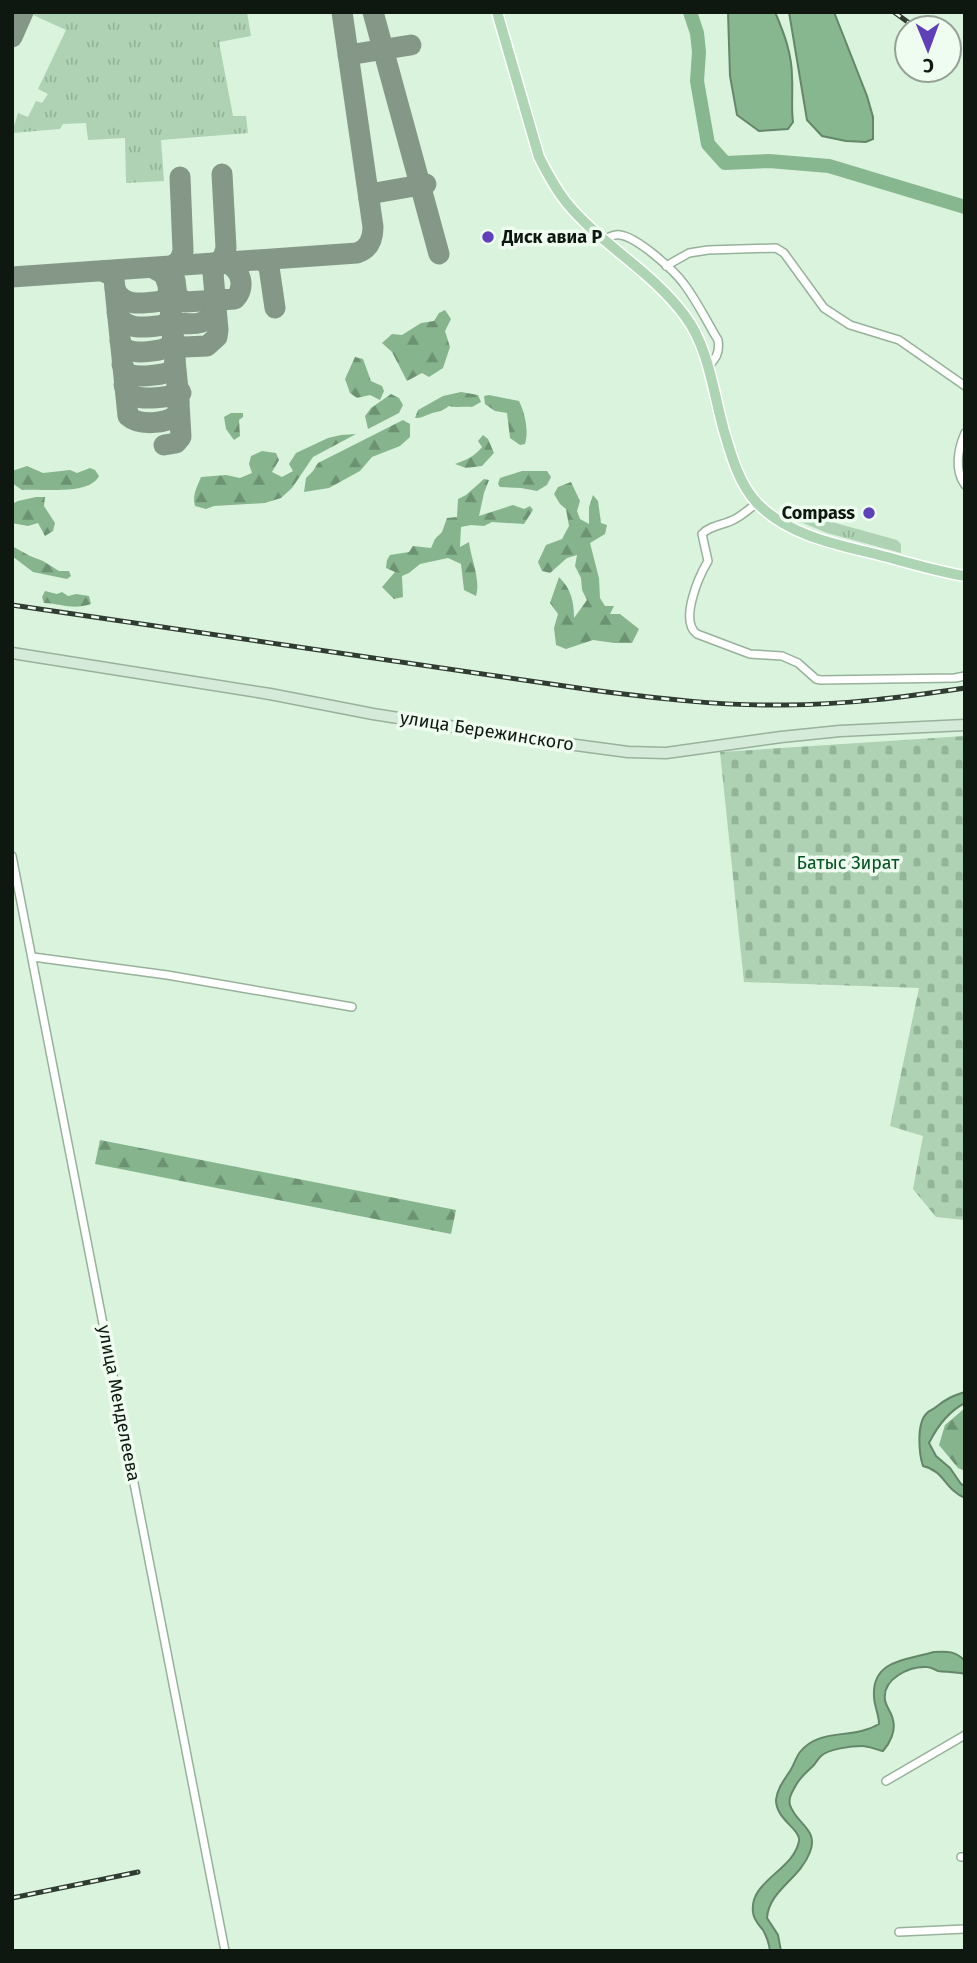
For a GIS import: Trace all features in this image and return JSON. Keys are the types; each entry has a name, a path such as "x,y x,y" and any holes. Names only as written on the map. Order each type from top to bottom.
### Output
{"main road":[{"path":"497,12 540,156 550,178 568,204 654,281 687,318 698,336 734,463 757,503 785,524 814,538 965,576"},
{"name":"улица Бережинского","path":"12,653 270,694 373,714 628,752 666,753 840,731 965,725"}],"street":[{"path":"605,239 622,235 634,240 683,283 718,340 720,349 708,367"},
{"path":"666,266 689,253 776,248 784,253 824,308 850,325 899,340 965,386"},
{"path":"965,433 958,448 960,478 965,485"},
{"path":"757,503 735,520 706,529 702,534 708,561 700,573 690,611 689,622 692,630 750,654 782,656 799,663 816,679 821,680 965,676"},
{"name":"улица Менделеева","path":"12,856 225,1951"},
{"path":"33,957 167,975 352,1007"},
{"path":"886,1781 965,1735"},
{"path":"899,1932 965,1929"}],"green space":[{"path":"247,12 251,36 219,42 233,116 246,116 248,133 161,140 164,181 126,183 125,138 88,140 86,123 63,124 60,129 12,133 18,113 28,117 36,101 42,103 48,94 38,89 66,30 31,14"},
{"path":"445,310 451,319 445,331 450,347 443,368 429,377 422,373 407,381 392,352 382,343 392,334 402,335 421,323 434,321 439,313"},
{"path":"355,357 363,359 371,381 382,386 384,391 380,400 370,395 357,398 350,393 345,379"},
{"path":"461,392 478,395 481,402 472,407 449,406 415,418 418,410 443,396"},
{"path":"391,394 399,398 403,405 399,413 368,429 365,416 371,408"},
{"path":"484,396 519,401 526,422 525,444 520,445 510,438 507,413 495,411 485,404"},
{"path":"231,413 243,413 239,420 240,436 234,440 226,429 224,417"},
{"path":"403,420 410,424 410,437 400,446 372,457 360,471 329,488 304,492 306,478 318,463"},
{"path":"356,434 313,457 292,488 281,498 265,503 214,506 206,509 195,506 195,495 201,477 226,475 240,478 252,473 249,464 251,456 262,451 276,453 279,460 272,472 282,477 293,471 289,464 296,453 328,438"},
{"path":"483,435 488,439 494,453 482,466 466,468 455,464 470,458 482,447 478,441"},
{"path":"27,466 43,473 70,470 77,473 90,468 99,476 94,482 76,489 22,490 12,483 12,471"},
{"path":"522,471 547,471 551,477 547,485 537,491 500,487 498,484 500,478"},
{"path":"484,479 489,480 479,516 513,505 524,509 530,506 533,510 524,524 492,522 484,526 461,527 460,547 469,542 477,576 476,596 464,590 461,564 448,558 420,564 402,576 403,597 394,599 382,587 395,572 386,568 390,555 409,552 413,546 431,548 442,532 447,518 457,517 458,499"},
{"path":"571,482 580,501 577,511 580,519 589,524 589,507 593,495 598,501 601,523 607,525 605,534 590,543 599,578 600,598 605,606 614,606 610,614 620,614 639,629 632,643 593,640 566,649 556,645 554,628 558,614 550,603 559,577 571,596 574,618 587,600 575,566 577,555 567,558 550,573 542,571 538,562 546,545 562,539 569,526 566,509 554,494 558,487"},
{"path":"45,497 44,506 55,523 53,531 45,536 38,523 28,526 12,523 12,504"},
{"path":"821,519 897,540 901,544 901,553 827,533 796,520"},
{"path":"12,546 59,571 69,571 71,576 67,579 33,572 12,556"},
{"path":"45,591 57,594 62,592 68,596 89,596 91,604 73,607 44,603 42,597"},
{"name":"Батыс Зират","path":"965,736 965,1220 936,1217 913,1189 923,1136 890,1126 919,988 744,982 720,752"},
{"path":"100,1140 456,1210 451,1234 95,1164"},
{"path":"965,1408 965,1471 958,1468 939,1445 945,1425"}],"shaded area":[{"path":"728,12 775,12 787,44 792,68 793,122 788,129 759,131 737,115 730,76"},
{"path":"789,12 834,12 867,96 873,117 873,139 866,142 846,141 822,136 807,120"},
{"path":"965,1392 965,1403 944,1420 929,1443 936,1456 965,1486 965,1498 936,1472 923,1466 919,1439 921,1424 928,1412 949,1398"},
{"path":"934,1652 958,1655 965,1661 965,1674 920,1667 898,1675 885,1693 894,1728 883,1751 862,1746 829,1751 821,1756 796,1785 790,1797 790,1805 809,1832 812,1844 799,1870 769,1908 767,1918 778,1935 781,1951 770,1951 766,1935 754,1917 754,1901 764,1884 789,1860 799,1841 796,1832 777,1807 776,1800 781,1785 808,1744 827,1736 859,1732 879,1724 874,1700 875,1684 885,1668"}],"waterway":[{"path":"690,12 697,33 697,81 708,144 725,163 769,161 829,166 965,207"}],"taxiway":[{"path":"12,37 23,12"},
{"path":"12,277 357,253 365,249 371,239 373,227 342,12"},
{"path":"373,12 439,254"},
{"path":"348,55 411,45"},
{"path":"215,264 223,258 226,248 222,174"},
{"path":"171,267 180,260 183,251 180,177"},
{"path":"369,199 375,193 426,184"},
{"path":"264,261 269,267 275,308"},
{"path":"173,337 177,345 184,347 207,346 217,337 213,273 216,267 223,263"},
{"path":"175,280 177,296 185,302 235,299 241,284 239,274 227,263"},
{"path":"102,271 114,279 128,416 152,423 177,415 179,401 168,285 164,274 153,268"},
{"path":"115,289 118,295 128,302 142,303 162,301 168,295 169,288"},
{"path":"171,313 178,323 196,324 206,321 216,307"},
{"path":"117,313 125,323 144,327 164,325 170,319 171,313"},
{"path":"120,341 123,347 137,352 170,346 173,337"},
{"path":"122,364 129,374 145,376 169,372 173,370 175,361"},
{"path":"124,385 132,395 144,398 171,396 177,386 181,393"},
{"path":"164,445 176,443 181,437 179,403"}],"railway":[{"path":"12,605 592,690 687,701 760,705 829,704 965,688"},
{"path":"12,1898 138,1872"}],"place":[{"name":"Диск авиа Р","path":"488,237"},
{"name":"Compass","path":"869,513"}]}
